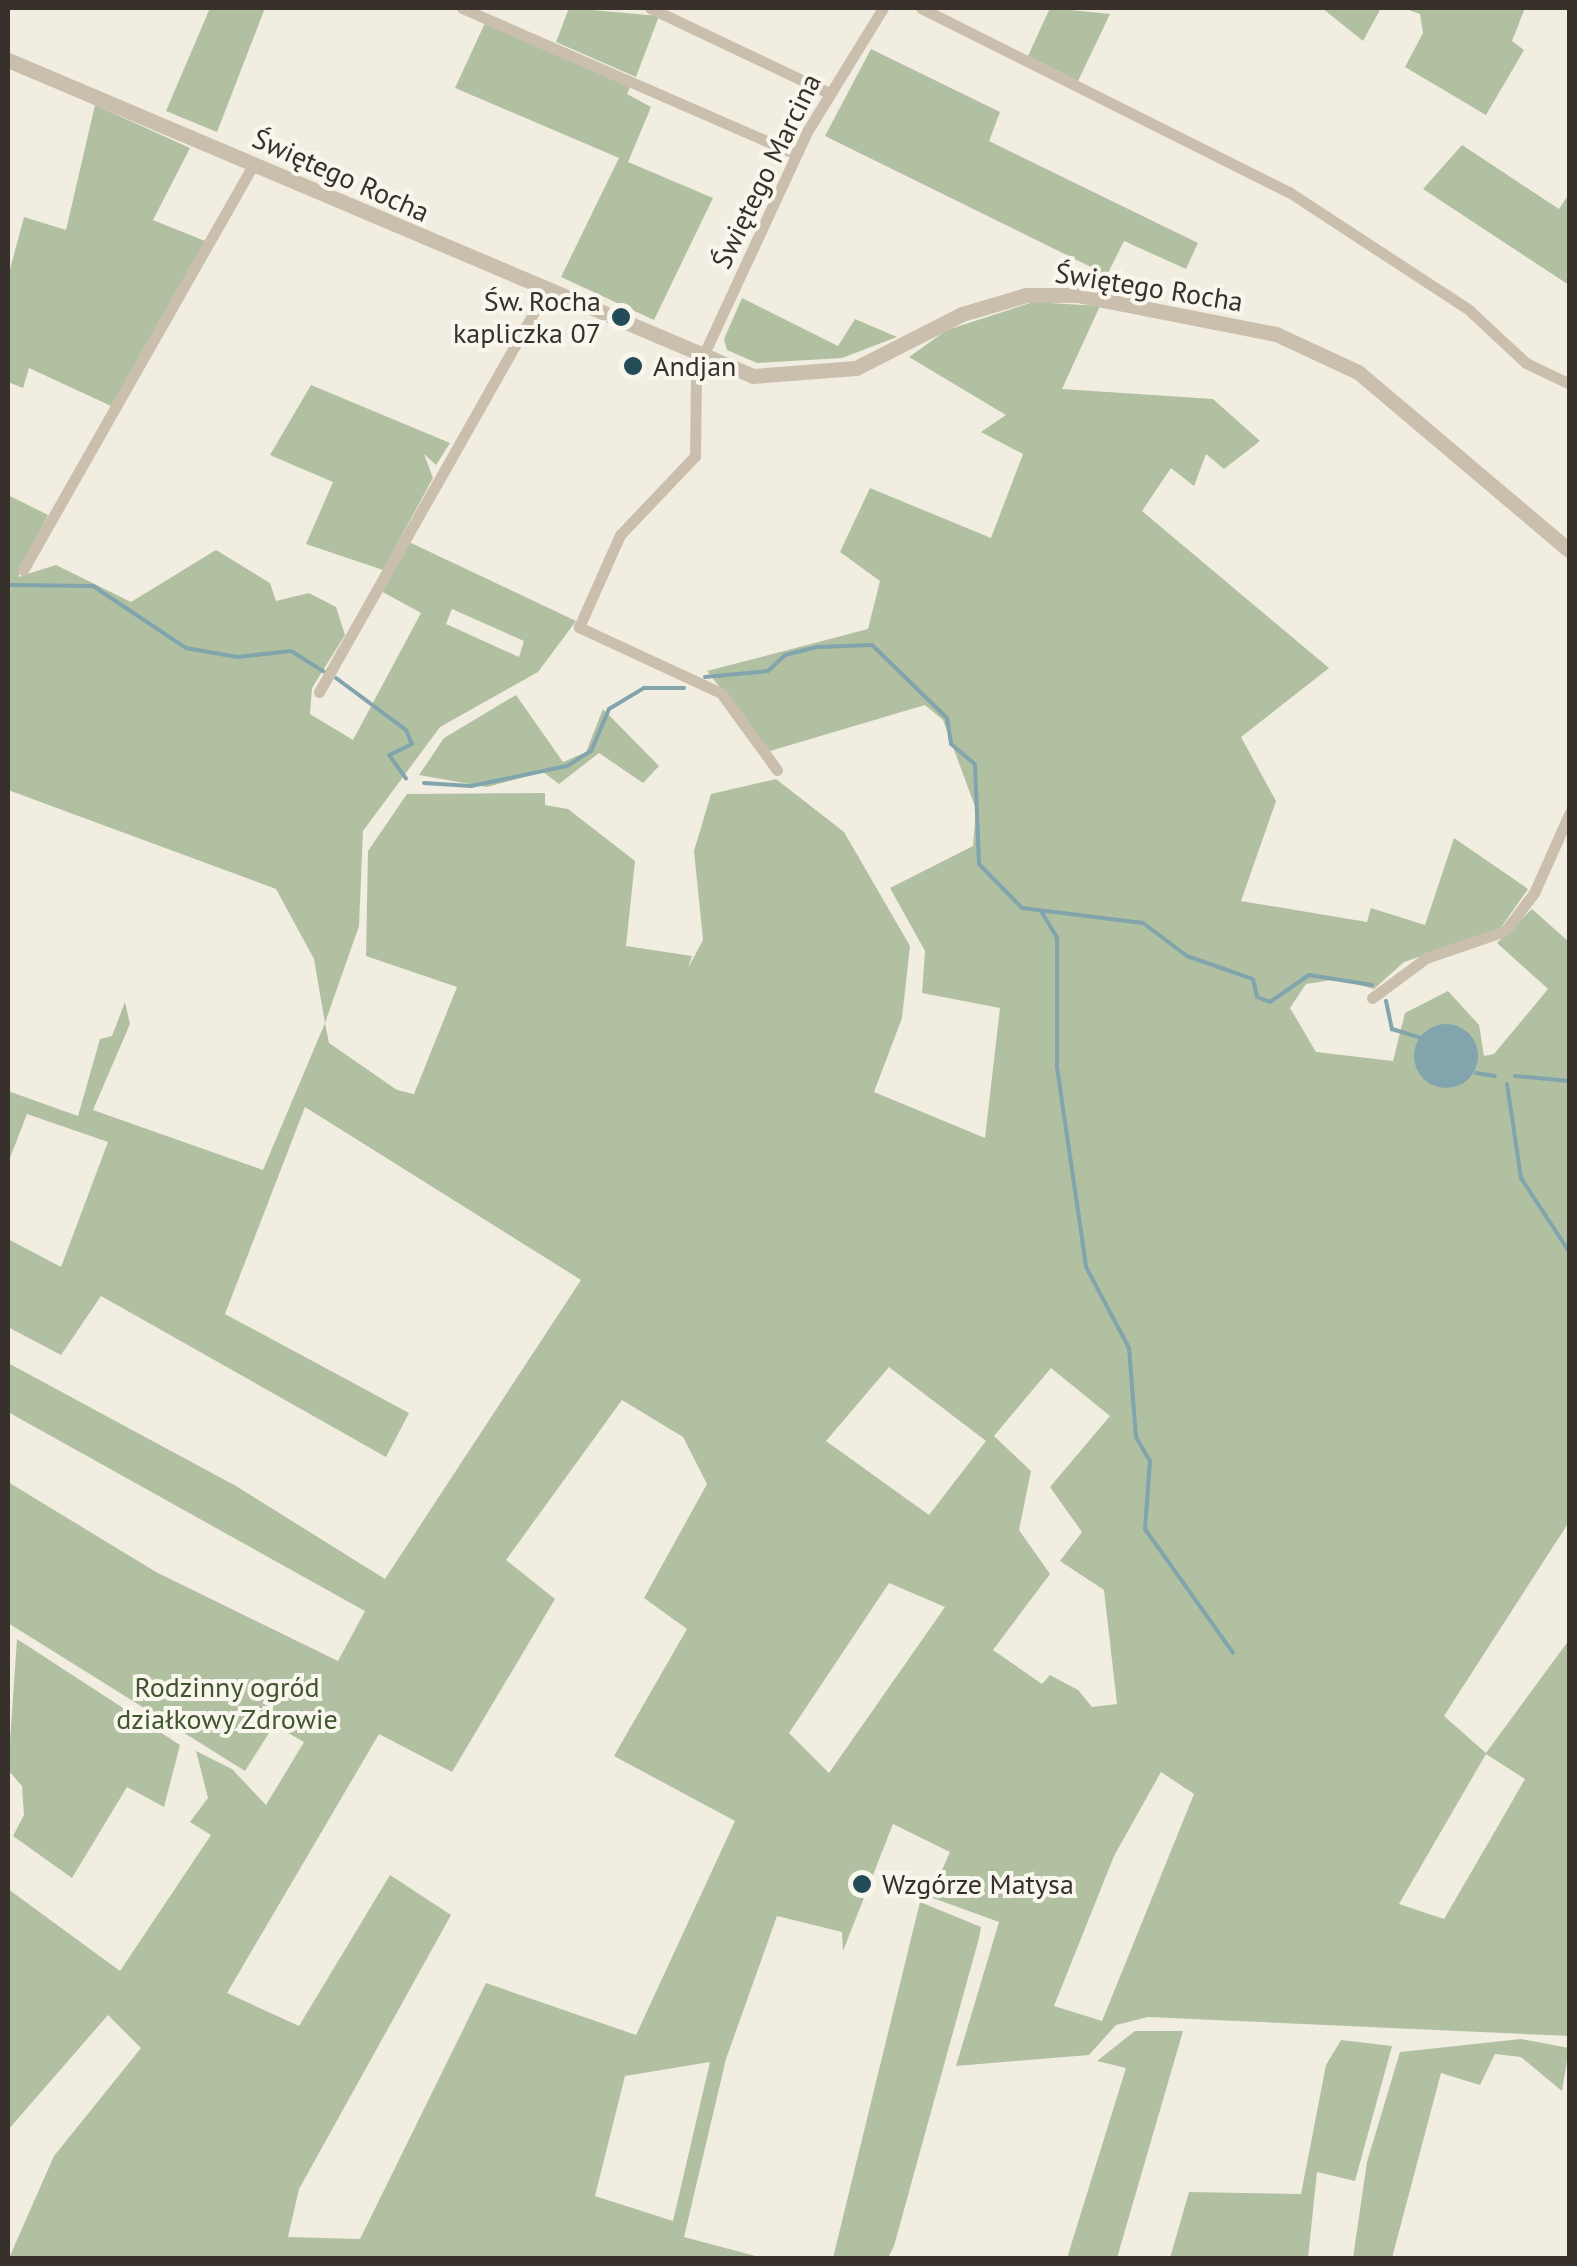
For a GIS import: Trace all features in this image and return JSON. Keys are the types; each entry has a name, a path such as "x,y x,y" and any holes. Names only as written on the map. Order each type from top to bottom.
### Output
{"street":[{"path":"462,8 796,154"},
{"path":"650,8 830,93"},
{"name":"Świętego Marcina","path":"701,360 796,154 883,8"},
{"path":"921,8 1289,192 1469,310 1526,364 1570,384"},
{"name":"Świętego Rocha","path":"8,60 701,360 752,376 819,378 1026,295 1077,295 1241,326 1358,372 1510,510 1570,551"},
{"path":"23,570 254,164"},
{"path":"319,692 545,292"},
{"path":"701,360 695,456 620,536 580,627 721,693 777,770"},
{"path":"1372,998 1426,958 1505,931 1534,894 1570,812"}],"green space":[{"path":"210,8 265,8 217,132 166,111"},
{"path":"569,8 659,16 636,77 556,42"},
{"path":"1050,8 1110,14 1078,81 1028,56"},
{"path":"1322,8 1381,8 1363,41"},
{"path":"1403,8 1525,8 1512,41 1524,50 1486,115 1405,67 1423,33 1420,14"},
{"path":"485,23 630,87 627,94 651,107 628,162 713,198 654,320 561,277 619,158 455,88"},
{"path":"871,49 1000,112 989,141 1198,243 1186,269 1124,241 1102,285 1087,279 1091,267 825,136"},
{"path":"95,105 190,148 153,220 205,241 111,406 29,368 23,388 8,382 8,277 24,217 66,230"},
{"path":"1462,145 1559,209 1569,194 1569,285 1423,189"},
{"path":"742,298 838,346 855,319 897,337 842,358 757,363 727,350 724,339"},
{"name":"Rodzinny ogród działkowy Zdrowie","path":"1033,302 1100,306 1062,389 1213,399 1260,441 1224,469 1206,454 1194,486 1171,468 1142,511 1329,668 1241,737 1276,801 1241,901 1367,922 1371,908 1425,925 1454,838 1528,889 1500,929 1404,962 1374,989 1338,979 1306,984 1290,1008 1316,1052 1393,1061 1405,1013 1448,991 1479,1025 1484,1056 1494,1054 1548,989 1497,943 1532,909 1569,942 1569,1522 1444,1716 1486,1753 1569,1640 1569,2036 1148,2017 1116,2025 1089,2055 956,2066 999,1922 930,1897 950,1852 893,1824 843,1951 842,1932 777,1916 726,2059 684,2237 763,2258 9,2258 54,2156 141,2048 108,2015 8,2130 8,1889 120,1971 211,1835 190,1822 208,1798 196,1751 232,1769 266,1805 304,1742 274,1725 245,1771 8,1623 8,1482 156,1572 338,1661 365,1611 8,1412 8,1363 236,1486 385,1579 581,1280 305,1107 225,1314 409,1413 386,1457 101,1296 61,1355 8,1327 8,1239 61,1267 108,1142 27,1114 8,1163 8,1091 78,1116 100,1039 112,1036 125,1002 130,1024 93,1110 263,1170 325,1023 329,1043 397,1090 414,1094 457,987 366,956 368,851 407,794 545,793 545,805 568,809 635,861 626,946 692,956 688,968 703,940 694,851 711,794 776,779 844,832 910,946 902,1018 874,1092 985,1138 1000,1008 922,993 925,951 890,888 973,846 976,809 943,720 925,705 770,751 707,671 868,629 880,581 840,552 870,488 991,538 1023,454 981,432 1006,415 909,357 947,330","holes":["889,1367 986,1441 929,1515 826,1441","1051,1368 1110,1416 1050,1487 1082,1532 1060,1561 1104,1590 1117,1704 1092,1707 1078,1690 1050,1675 1042,1684 993,1650 1050,1574 1019,1530 1031,1471 994,1436","622,1400 683,1437 707,1484 644,1598 687,1629 614,1756 735,1821 636,2035 486,1983 360,2239 288,2237 299,2189 451,1915 390,1875 299,2026 227,1993 379,1734 452,1772 555,1599 506,1560","889,1583 945,1607 829,1773 789,1733","1486,1754 1525,1779 1444,1919 1399,1904","1161,1772 1194,1794 1102,2021 1054,2006 1114,1856","710,2062 673,2221 595,2196 625,2076"]},
{"path":"311,385 450,443 436,465 424,454 433,478 383,570 306,544 333,482 270,455"},
{"path":"8,495 48,515 18,577 56,565 131,602 216,550 270,583 276,601 309,593 336,607 345,635 312,688 310,714 353,740 421,613 381,591 409,542 576,621 538,672 440,727 363,831 359,926 325,1023 314,959 276,889 8,790","holes":["452,609 524,641 519,657 446,624"]},
{"path":"516,695 563,762 586,752 603,709 659,766 643,783 599,753 559,784 543,772 487,787 419,775 444,738"},
{"path":"17,1639 180,1745 164,1807 127,1787 72,1878 13,1836 24,1815 22,1786 8,1770"},
{"path":"920,1902 981,1927 979,1938 894,2246 888,2258 833,2258"},
{"path":"1135,2031 1183,2031 1117,2258 1067,2258 1126,2068 1097,2061"},
{"path":"1521,2039 1569,2048 1562,2091 1521,2057 1495,2054 1480,2085 1441,2073 1392,2258 1353,2258 1367,2162 1400,2052"},
{"path":"1341,2040 1392,2046 1355,2181 1317,2172 1308,2258 1170,2258 1189,2192 1301,2194 1326,2065"}],"water":[{"path":"1446,1024 1469,1033 1478,1056 1469,1079 1446,1088 1423,1079 1414,1056 1423,1033"}],"waterway":[{"path":"8,585 93,586 186,648 237,657 291,651 324,672"},
{"path":"705,677 768,671 785,655 818,647 872,645 947,718 951,744 975,764 979,864 1022,908 1143,923 1187,956 1253,979 1257,997 1270,1002 1309,975 1372,985"},
{"path":"336,678 406,730 412,744 389,755 406,778"},
{"path":"424,783 471,786 567,766 591,751 609,709 644,688 684,688"},
{"path":"1041,911 1057,938 1057,1067 1086,1267 1129,1348 1136,1437 1150,1461 1145,1529 1233,1653"},
{"path":"1386,1001 1392,1029 1422,1038"},
{"path":"1476,1073 1495,1076"},
{"path":"1515,1076 1570,1081"},
{"path":"1507,1084 1521,1178 1570,1253"}],"place":[{"name":"Św. Rocha kapliczka 07","path":"621,317"},
{"name":"Andjan","path":"633,366"},
{"name":"Wzgórze Matysa","path":"862,1884"}]}
